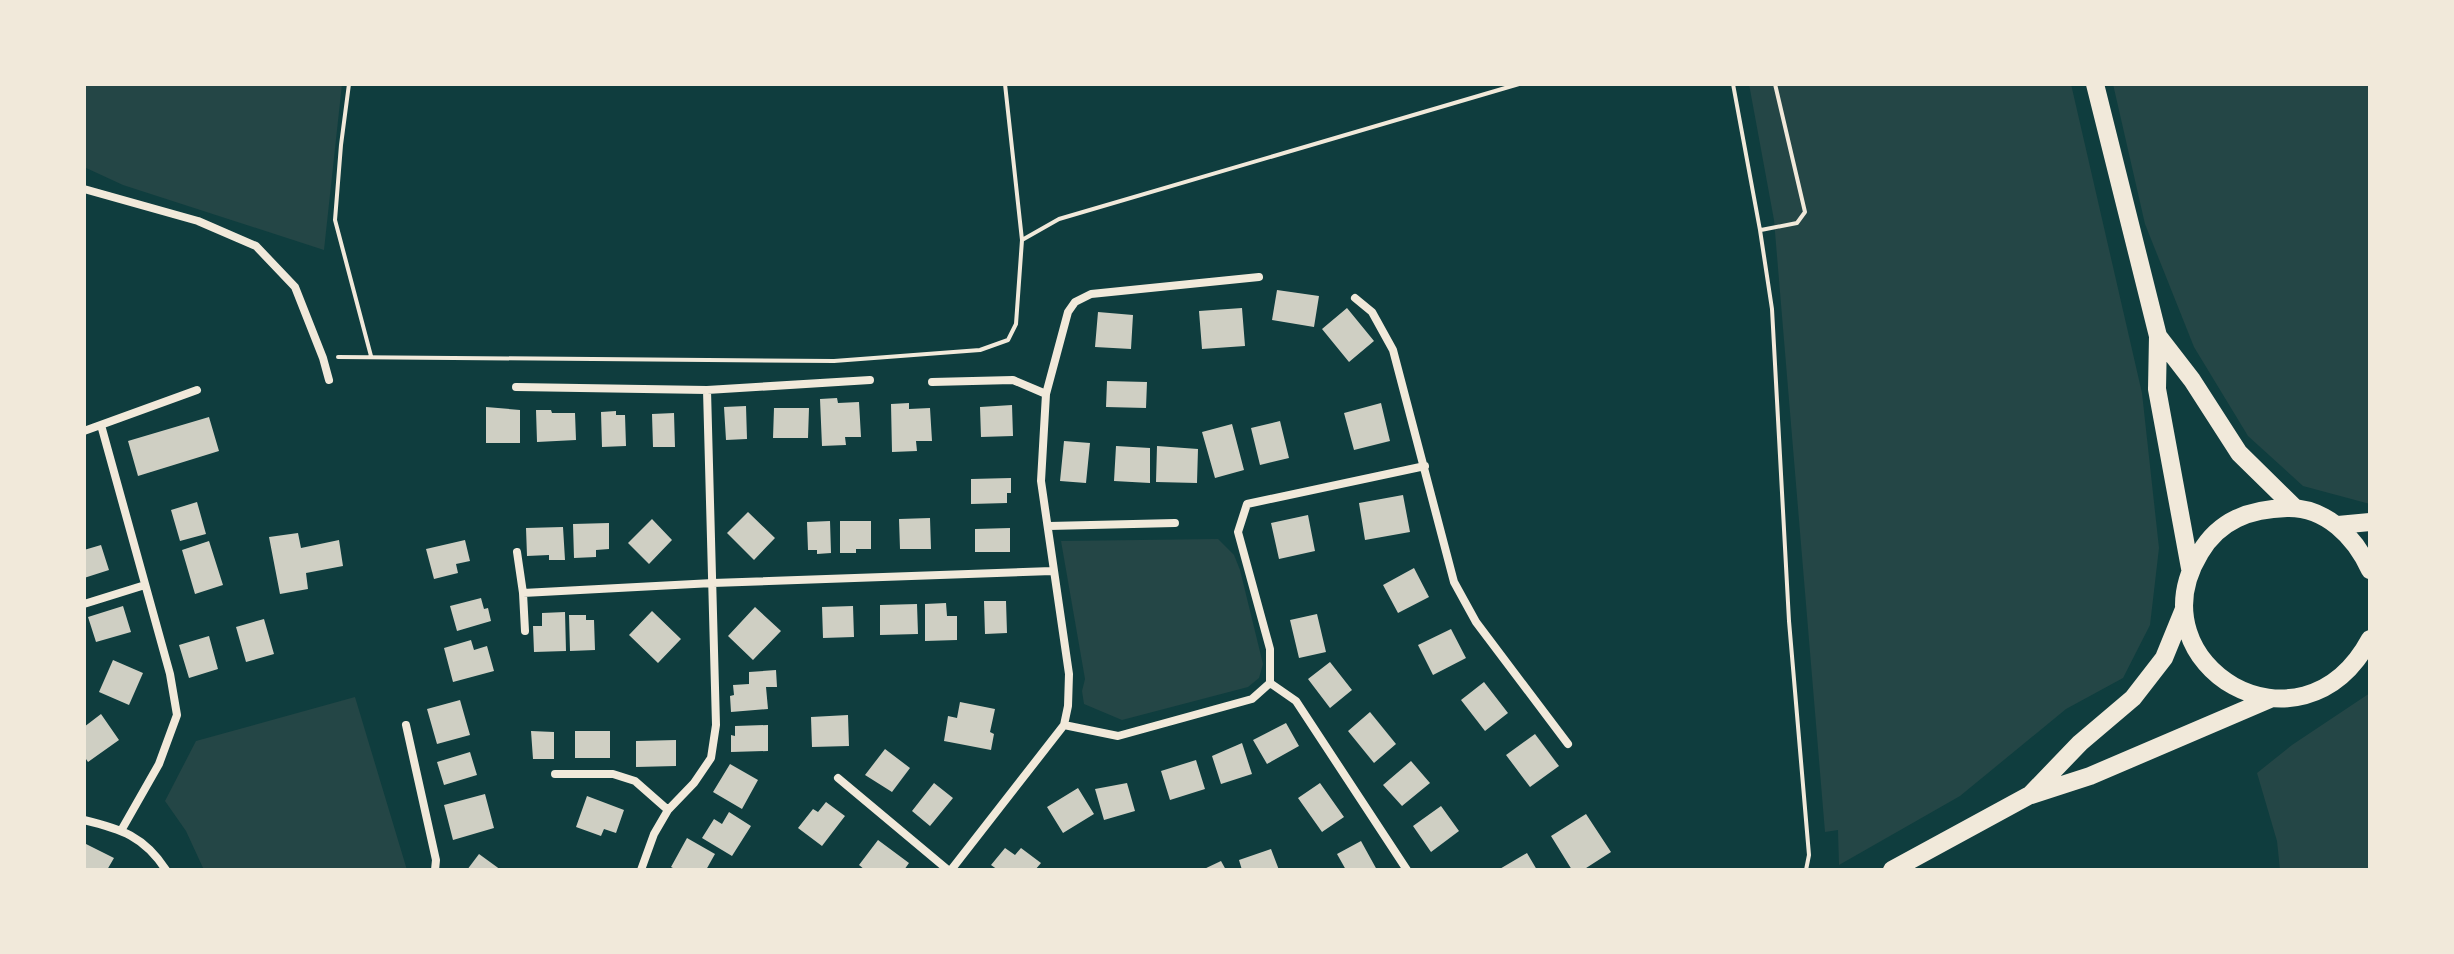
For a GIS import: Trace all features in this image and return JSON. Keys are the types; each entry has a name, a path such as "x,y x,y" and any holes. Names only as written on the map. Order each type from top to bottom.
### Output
{"highway":[{"path":"2095,84 2158,336 2157,389 2190,568"},
{"path":"2158,336 2192,380 2239,453 2295,508"},
{"path":"2370,570 2361,549 2338,525 2310,511 2263,508 2232,520 2207,541 2190,568 2184,609 2189,636 2202,659 2220,679 2244,693 2270,699 2296,698 2320,691 2342,678 2359,659 2370,639"},
{"path":"2338,525 2370,522"},
{"path":"2028,796 2080,743 2133,698 2164,658 2184,609"},
{"path":"1892,870 2028,796 2090,776 2270,699"}],"street":[{"path":"84,189 198,221 256,246 295,287 329,380"},
{"path":"838,778 949,870 1064,725 1069,674 1041,481 1046,394 1068,312 1075,302 1091,294 1259,277"},
{"path":"1355,298 1372,312 1393,350 1454,582 1476,622 1568,744"},
{"path":"516,387 707,390 870,380"},
{"path":"932,382 1013,380 1046,394"},
{"path":"84,431 197,390"},
{"path":"641,870 654,834 668,810 694,783 711,758 716,725 707,390"},
{"path":"101,425 170,674 177,715 159,764 122,829"},
{"path":"1064,725 1118,736 1252,699 1270,683 1270,649 1238,532 1247,504 1425,466"},
{"path":"1049,526 1175,523"},
{"path":"517,552 525,631"},
{"path":"523,593 1052,571"},
{"path":"84,604 145,585"},
{"path":"1270,683 1296,701 1407,870"},
{"path":"406,725 436,860 435,870"},
{"path":"555,774 613,774 635,781 668,810"},
{"path":"84,820 122,829 145,844 166,870"}],"path":[{"path":"349,84 335,220 372,357"},
{"path":"323,358 834,361 980,350 1008,340 1016,324 1022,240 1005,84"},
{"path":"1022,240 1059,219 1519,84"},
{"path":"1733,84 1772,309 1787,590 1809,855 1806,870"},
{"path":"1760,230 1797,223 1805,212 1775,84"}],"shaded area":[{"path":"84,84 342,84 324,250 123,185 84,167"},
{"path":"1749,84 2071,84 2142,393 2159,548 2150,625 2123,678 2066,709 1960,796 1839,865 1838,830 1825,832 1774,220"},
{"path":"2113,84 2370,84 2370,504 2303,486 2248,436 2194,347 2145,224"},
{"path":"1218,539 1234,555 1240,570 1263,664 1259,678 1248,687 1122,720 1084,704 1082,691 1085,679 1061,541"},
{"path":"2370,693 2370,870 2280,870 2277,841 2257,773 2292,745"},
{"path":"355,697 407,870 204,870 186,831 165,801 196,741"}],"building":[{"path":"1277,290 1319,296 1314,327 1272,320"},
{"path":"1242,308 1245,346 1202,349 1199,311"},
{"path":"1347,308 1374,341 1349,362 1322,329"},
{"path":"1098,312 1133,315 1131,349 1095,347"},
{"path":"1107,381 1147,382 1146,408 1106,407"},
{"path":"837,398 838,403 859,402 861,437 845,437 846,445 822,446 820,399"},
{"path":"909,403 909,409 930,408 932,441 916,441 917,451 892,452 891,404"},
{"path":"1381,403 1390,441 1354,450 1344,413"},
{"path":"1012,405 1013,436 981,437 980,407"},
{"path":"746,406 747,439 726,440 724,407"},
{"path":"486,407 520,410 520,443 486,443"},
{"path":"774,408 809,408 808,438 773,438"},
{"path":"536,410 575,413 576,440 537,442"},
{"path":"616,411 616,415 625,415 626,446 602,447 601,412"},
{"path":"674,413 675,447 653,447 652,414"},
{"path":"209,417 219,451 138,476 128,441"},
{"path":"1280,421 1289,458 1260,465 1251,428"},
{"path":"1232,424 1244,470 1215,478 1202,432"},
{"path":"1064,441 1090,443 1086,483 1060,481"},
{"path":"1116,446 1150,448 1150,483 1114,481"},
{"path":"1157,446 1198,449 1197,483 1156,482"},
{"path":"1011,478 1007,503 971,504 971,479"},
{"path":"1403,495 1410,532 1365,540 1359,503"},
{"path":"197,502 206,534 180,541 171,510"},
{"path":"748,512 775,538 754,560 727,533"},
{"path":"1308,515 1315,551 1279,559 1271,523"},
{"path":"930,518 931,549 900,549 899,519"},
{"path":"652,519 672,540 649,564 628,543"},
{"path":"830,521 831,553 817,554 817,550 808,550 807,522"},
{"path":"840,521 871,521 871,549 840,553"},
{"path":"609,523 609,549 596,550 596,557 574,558 573,524"},
{"path":"563,527 565,560 549,560 549,555 527,556 526,528"},
{"path":"1010,528 1010,552 975,552 975,529"},
{"path":"298,533 301,548 339,540 343,566 306,573 308,589 280,594 269,537"},
{"path":"465,540 470,561 456,564 458,573 434,579 426,549"},
{"path":"209,541 223,585 195,594 182,550"},
{"path":"101,545 109,570 84,578 84,550"},
{"path":"1414,568 1429,597 1398,613 1383,585"},
{"path":"481,598 484,609 488,608 491,621 457,631 450,606"},
{"path":"984,601 1006,601 1007,633 985,634"},
{"path":"946,603 947,616 957,616 957,640 925,641 925,604"},
{"path":"917,604 918,634 880,635 880,605"},
{"path":"123,606 131,632 96,642 88,617"},
{"path":"853,606 854,637 823,638 822,607"},
{"path":"755,607 781,631 753,660 728,636"},
{"path":"652,611 681,639 658,663 629,635"},
{"path":"565,612 566,651 534,652 533,626 542,626 542,613"},
{"path":"1317,614 1326,652 1299,658 1290,620"},
{"path":"569,615 586,615 586,620 594,620 595,650 570,651"},
{"path":"264,619 274,654 246,662 236,627"},
{"path":"1451,629 1466,658 1433,675 1418,645"},
{"path":"209,636 218,669 189,678 179,645"},
{"path":"471,640 474,650 487,646 494,671 453,682 444,648"},
{"path":"113,660 143,673 129,705 99,692"},
{"path":"1330,662 1352,690 1330,708 1308,679"},
{"path":"776,670 777,687 766,687 768,709 731,712 733,685 749,684 749,672"},
{"path":"1484,682 1508,713 1485,731 1461,700"},
{"path":"460,700 470,735 437,744 427,709"},
{"path":"960,702 995,709 990,732 994,734 991,750 944,741 948,716 957,718"},
{"path":"1370,712 1396,744 1374,763 1348,731"},
{"path":"101,714 119,740 88,762 84,756 84,727"},
{"path":"848,715 849,746 812,747 811,717"},
{"path":"1286,723 1299,746 1267,764 1253,740"},
{"path":"768,725 768,751 731,752 731,735 735,736 735,726"},
{"path":"531,731 554,732 554,759 533,759"},
{"path":"575,731 610,731 610,758 575,758"},
{"path":"1535,734 1559,766 1530,787 1506,755"},
{"path":"676,740 676,766 636,767 636,741"},
{"path":"1242,743 1252,774 1221,784 1212,756"},
{"path":"885,749 910,768 892,792 865,775"},
{"path":"470,752 477,775 444,785 437,762"},
{"path":"1196,760 1205,789 1170,800 1161,771"},
{"path":"1411,761 1430,783 1402,806 1383,785"},
{"path":"730,764 758,780 742,809 713,792"},
{"path":"934,783 953,798 930,826 912,811"},
{"path":"1127,783 1135,811 1104,820 1095,789"},
{"path":"1320,783 1344,817 1322,832 1298,798"},
{"path":"1078,788 1094,814 1063,833 1047,807"},
{"path":"485,794 494,828 453,840 444,805"},
{"path":"587,796 624,810 616,833 604,829 601,836 576,827"},
{"path":"826,802 845,816 822,846 798,828 813,809 818,812"},
{"path":"1441,806 1459,831 1431,852 1413,826"},
{"path":"729,812 751,826 732,856 702,838 714,819 722,824"},
{"path":"1586,814 1611,852 1583,870 1572,870 1551,836"},
{"path":"687,838 715,854 706,870 677,870 671,867"},
{"path":"878,840 909,863 904,870 865,870 859,865"},
{"path":"1361,841 1377,870 1346,870 1337,854"},
{"path":"86,844 114,858 107,870 84,870"},
{"path":"1005,848 1015,855 1021,848 1041,863 1035,870 998,870 991,865"},
{"path":"1271,849 1279,870 1242,870 1239,860"},
{"path":"1527,853 1537,870 1498,870"},
{"path":"479,854 501,870 467,870"},
{"path":"1221,861 1226,870 1202,870"}]}
